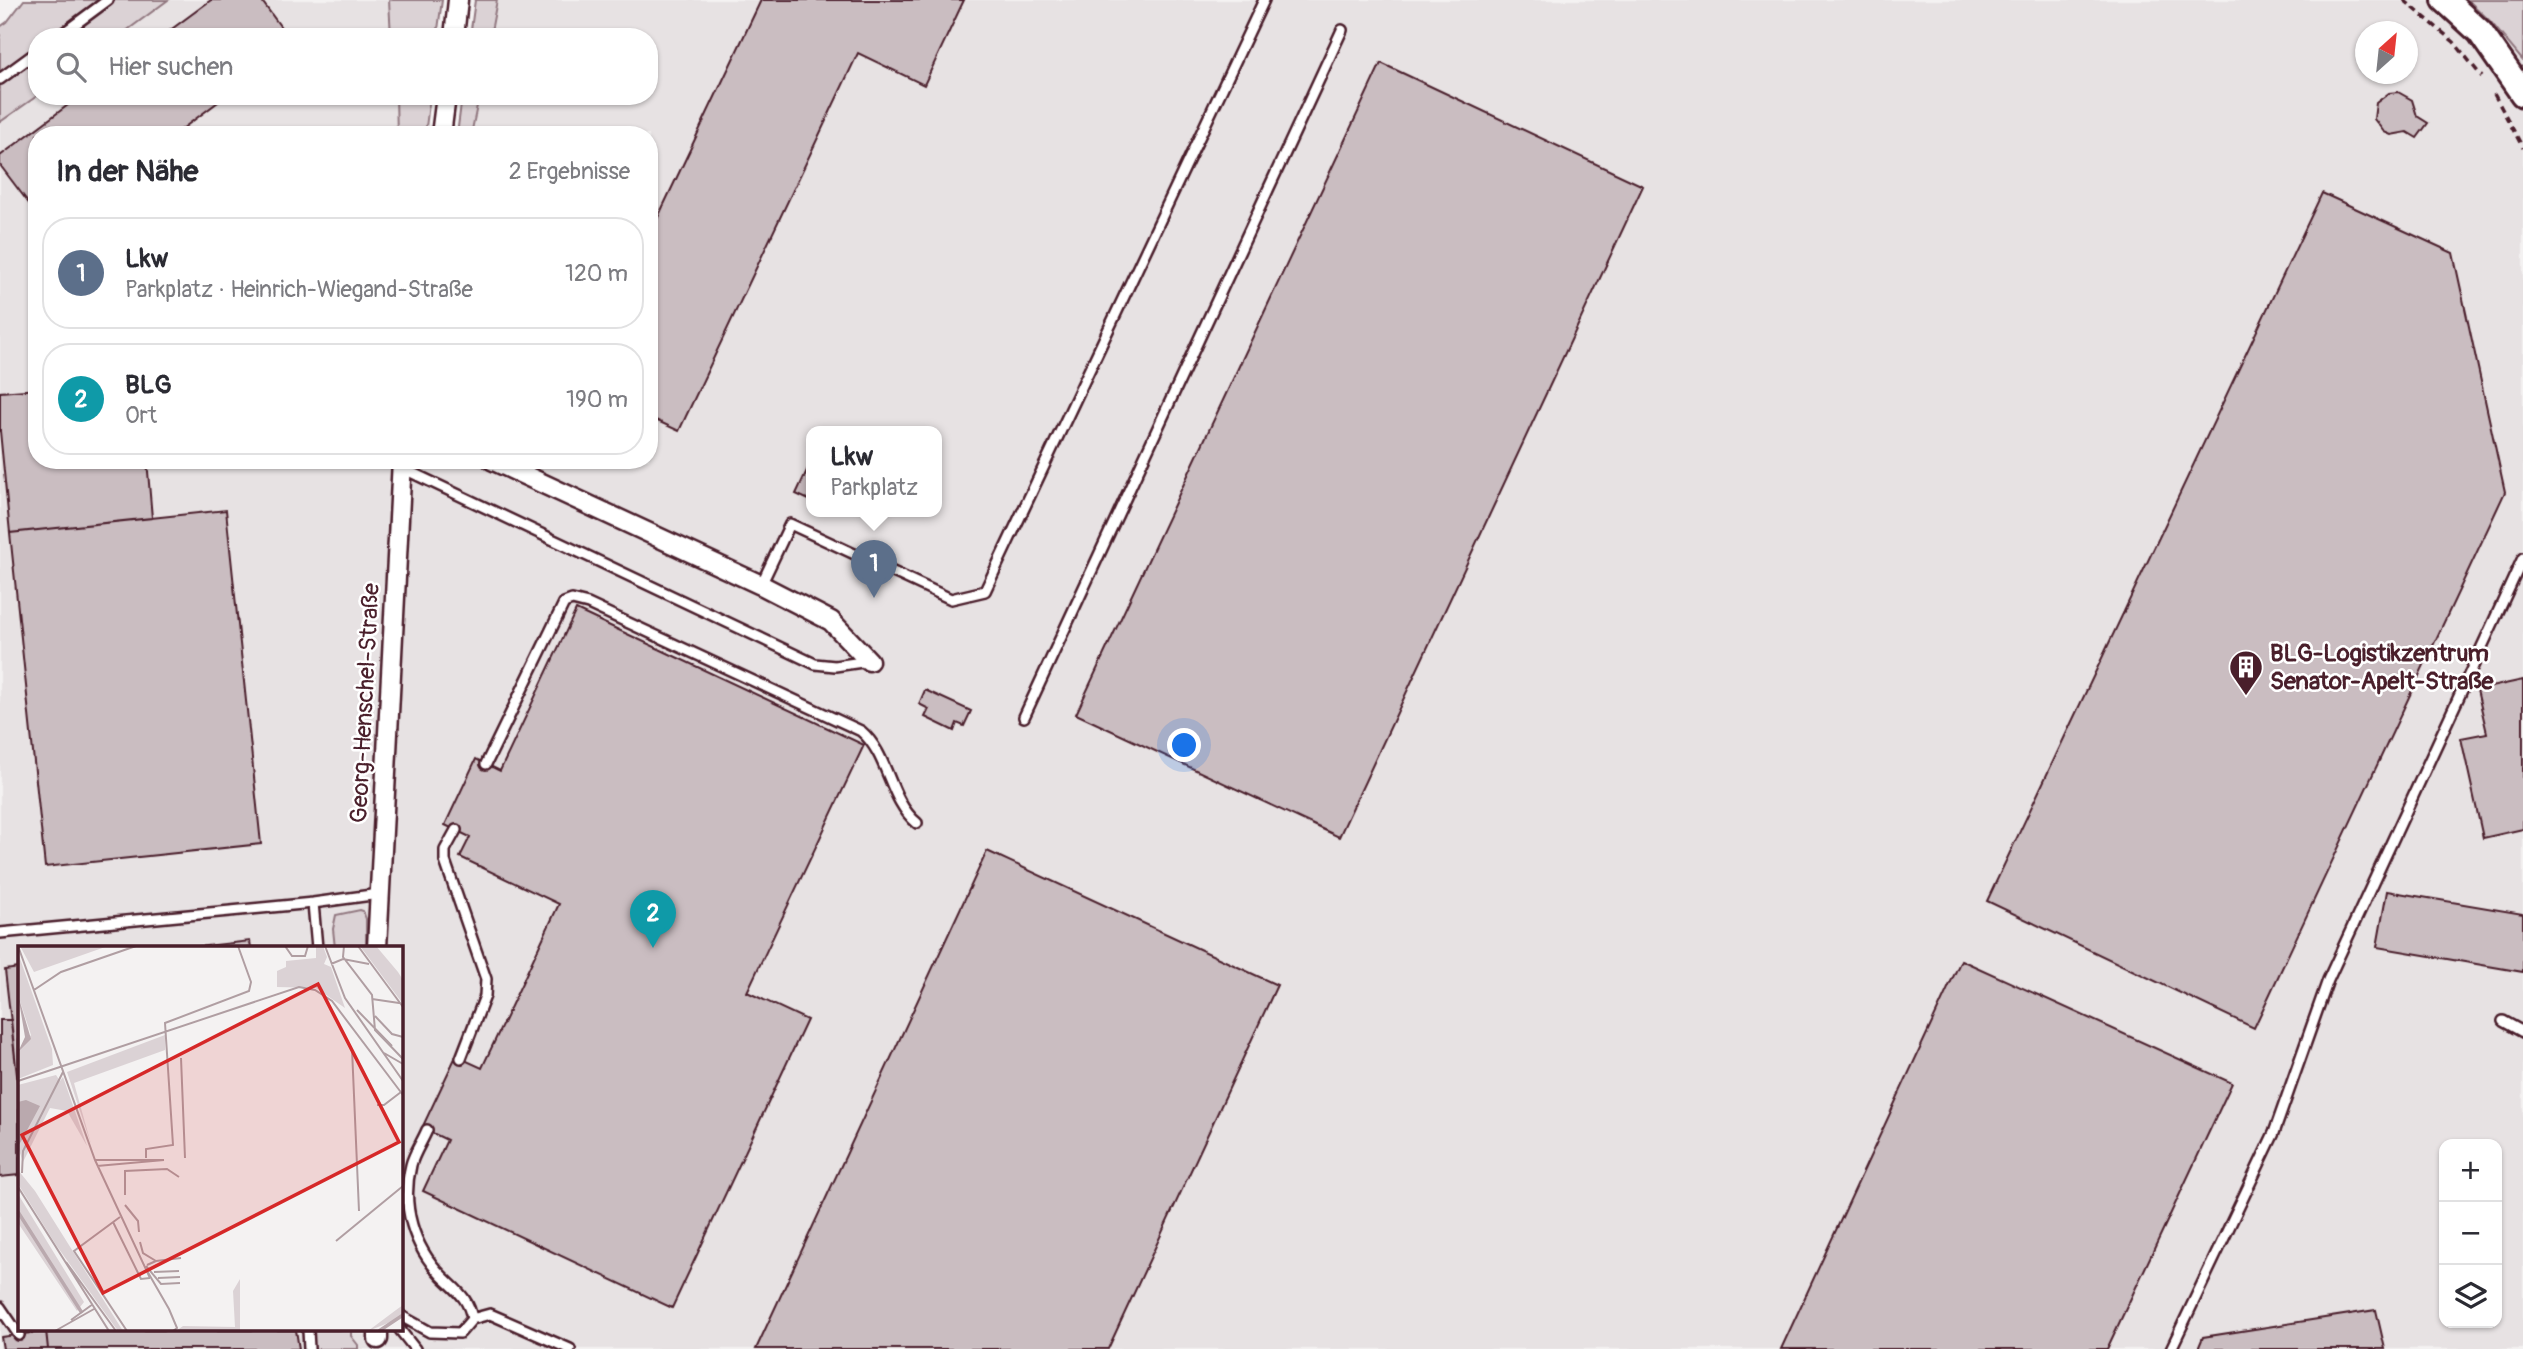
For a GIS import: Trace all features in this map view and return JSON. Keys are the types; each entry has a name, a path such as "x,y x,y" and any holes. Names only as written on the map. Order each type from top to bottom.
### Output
{"street":[{"path":"455,28 458,0"},
{"path":"2445,0 2480,32 2523,94"},
{"path":"442,126 445,105"},
{"name":"Georg-Henschel-Straße","path":"377,946 402,469"},
{"path":"511,469 761,585 831,621 869,661"}],"lane":[{"path":"70,28 108,0"},
{"path":"761,585 790,524 951,599 985,591 1264,0"},
{"path":"1024,717 1342,30"},
{"path":"0,79 28,59"},
{"path":"412,469 815,664 835,666 869,661"},
{"path":"2172,1349 2274,1133 2328,979 2523,558"},
{"path":"486,764 564,603 572,600 588,604 861,731 872,740 906,815 917,823"},
{"path":"456,830 445,850 444,861 486,979 485,996 461,1058"},
{"path":"0,933 313,903 379,894"},
{"path":"313,903 317,946"},
{"path":"2503,1021 2523,1032"},
{"path":"427,1130 412,1163 407,1188 409,1216 418,1245 440,1274 464,1296 470,1305 472,1318"},
{"path":"0,1307 19,1335"},
{"path":"402,1317 429,1332 460,1333 472,1318 490,1314 570,1349"},
{"path":"402,1332 415,1349"}],"path":[{"path":"2404,0 2454,42 2490,86 2523,148"}],"shaded area":[{"path":"24,0 168,0 130,28 28,28 28,102 0,122 0,27"},
{"path":"168,0 389,0 391,28 130,28"},
{"path":"389,0 442,0 438,28 391,28"},
{"path":"475,0 497,0 492,28 471,28"},
{"path":"497,0 2523,0 2523,1349 0,1349 0,122 28,102 28,105 396,105 397,126 28,126 28,469 658,469 658,126 473,126 477,105 658,105 658,28 492,28"},
{"path":"2468,0 2523,0 2523,61 2490,21"},
{"path":"396,105 429,105 426,126 397,126"},
{"path":"461,105 477,105 473,126 458,126"},
{"path":"363,911 366,919 366,946 335,946 333,929 336,915"},
{"path":"312,1332 351,1332 358,1345 358,1349 313,1349"}],"building":[{"path":"211,0 261,0 281,28 173,28"},
{"path":"761,0 964,0 924,85 858,53 679,431 658,421 658,217"},
{"path":"1381,63 1643,186 1339,837 1076,714"},
{"path":"2398,92 2412,100 2417,116 2428,123 2417,138 2407,132 2391,135 2384,132 2374,119 2376,103 2389,93"},
{"path":"68,105 214,105 186,126 40,126"},
{"path":"28,135 28,202 0,165 0,156"},
{"name":"BLG-Logistikzentrum Senator-Apelt-Straße","path":"2322,193 2453,253 2505,492 2254,1028 1987,901"},
{"path":"28,390 28,469 148,469 152,518 10,533 0,431 0,392"},
{"path":"806,473 806,499 796,494"},
{"path":"226,510 261,844 45,867 10,533"},
{"path":"576,610 864,745 747,992 807,1020 672,1308 423,1191 447,1140 422,1128 456,1056 482,1068 559,904 460,857 470,837 445,825 476,759 500,771"},
{"path":"2523,680 2523,829 2483,838 2461,738 2487,733 2477,690"},
{"path":"925,690 971,711 964,726 957,723 954,731 925,717 929,709 919,704"},
{"path":"987,851 1277,985 1108,1349 756,1349"},
{"path":"2387,891 2523,914 2523,972 2377,947"},
{"path":"250,941 251,946 206,946"},
{"path":"1961,960 2232,1083 2107,1349 1781,1349"},
{"path":"18,968 18,1084 5,970"},
{"path":"0,1020 11,1020 18,1084 18,1175 0,1177"},
{"path":"2376,1310 2385,1349 2198,1349 2203,1337"},
{"path":"46,1332 296,1332 299,1349 48,1349"},
{"path":"46,1332 48,1349 3,1349 1,1337"}],"place":[{"name":"Lkw","path":"874,598"},
{"name":"BLG-Logistikzentrum Senator-Apelt-Straße","path":"2246,697"},
{"name":"BLG","path":"653,948"}]}
